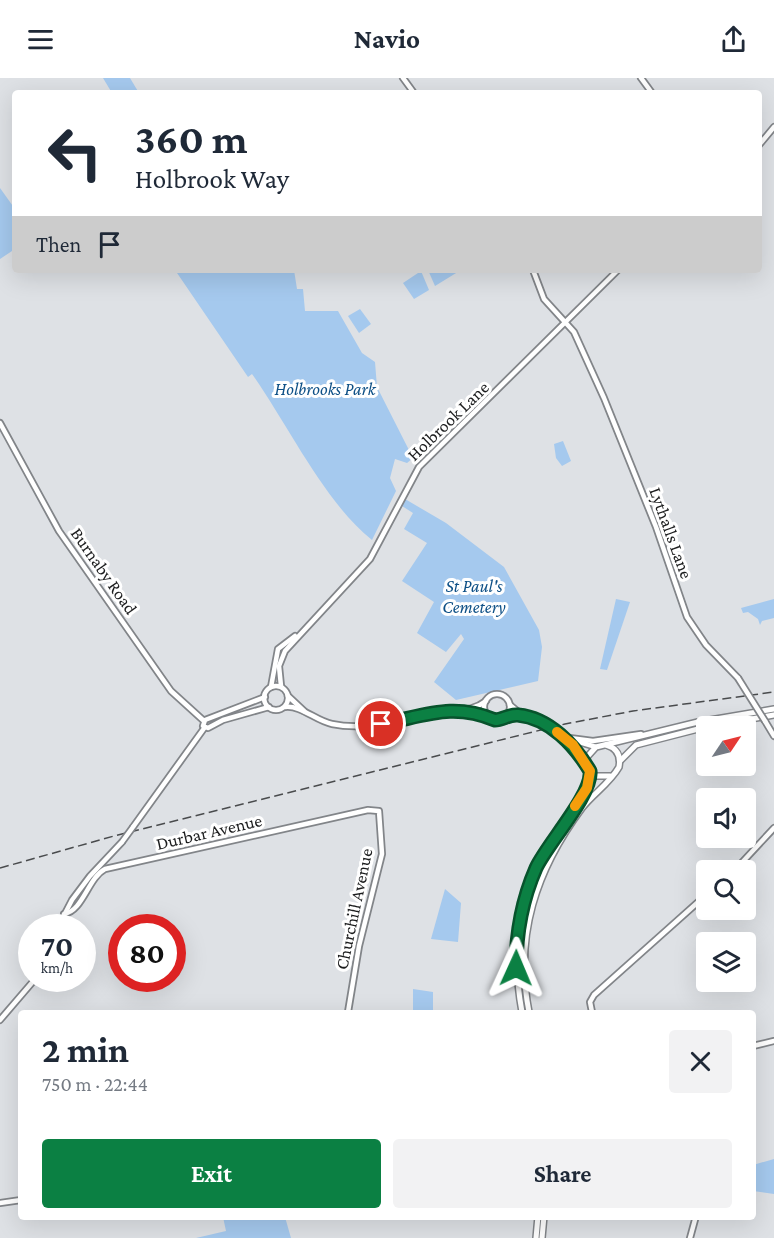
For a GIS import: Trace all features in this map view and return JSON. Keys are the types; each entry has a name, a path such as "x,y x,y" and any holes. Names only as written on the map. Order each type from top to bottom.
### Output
{"highway":[{"path":"522,1010 516,953 520,918 526,893 543,853 587,788 589,770 587,757 596,747 666,729 774,709"},
{"path":"756,718 774,715"},
{"path":"620,761 636,746 696,730"},
{"path":"530,1010 524,955 526,925 534,893 547,862 563,835 584,806 619,767 620,761 616,751 606,745"},
{"path":"589,770 602,778 612,776"},
{"path":"536,1238 538,1220"},
{"path":"542,1238 544,1220"}],"street":[{"path":"772,136 774,128"},
{"name":"Lythalls Lane","path":"534,273 544,299 567,322 576,337 631,463 687,617 706,645 738,678 774,736"},
{"name":"Holbrook Lane","path":"281,686 279,666 285,651 297,635 370,560 419,467 615,273"},
{"name":"Burnaby Road","path":"0,423 60,532 171,691 208,722"},
{"name":"Holbrook Lane","path":"271,687 278,649 297,635"},
{"path":"64,914 93,872 122,842 208,722 265,697 271,687 281,686 288,696 308,714"},
{"path":"468,710 500,694 522,715 560,734 596,747"},
{"path":"285,707 288,696"},
{"path":"265,697 269,707"},
{"path":"486,701 487,715"},
{"path":"504,718 510,705"},
{"path":"208,722 269,707 276,710 293,707 324,722 358,726 468,710 487,715 495,720 522,715"},
{"path":"570,738 598,740 666,729"},
{"path":"560,734 573,745 589,770"},
{"name":"Durbar Avenue","path":"64,914 71,912 105,869 368,810 379,811"},
{"name":"Churchill Avenue","path":"348,1010 358,946 382,854 379,811"},
{"path":"744,860 774,828"},
{"path":"592,1010 590,1002 594,995 696,904"},
{"path":"0,1020 24,992"},
{"path":"756,1045 774,1041"},
{"path":"0,1203 18,1200"},
{"path":"690,1237 695,1220"}],"green space":[{"path":"103,78 130,78 137,90 110,90"},
{"path":"0,188 12,205 12,251 0,259"},
{"name":"Holbrooks Park","path":"177,273 294,273 297,289 303,289 305,311 338,311 362,353 375,362 377,387 413,458 407,463 395,459 390,478 396,491 372,540 338,506 266,394 252,374 248,377"},
{"path":"418,273 422,273 429,290 414,299 403,283"},
{"path":"429,273 456,273 435,286"},
{"path":"360,309 371,324 359,333 348,316"},
{"path":"563,441 571,461 562,466 556,458 554,444"},
{"name":"St Paul's Cemetery","path":"405,499 446,523 504,567 539,630 542,647 538,681 456,700 434,682 464,639 461,634 446,652 417,633 434,602 402,581 427,543 404,529 413,513 402,506"},
{"path":"616,599 630,602 607,670 600,669"},
{"path":"774,599 774,618 762,621 760,625 758,619 748,612 743,613 741,608"},
{"path":"445,889 461,903 458,942 431,939"},
{"path":"413,989 433,992 433,1010 413,1010"},
{"path":"774,1159 774,1194 756,1191 756,1164"},
{"path":"224,1220 286,1220 291,1238 196,1238 226,1231"}],"railway":[{"path":"0,868 114,836 565,724 633,711 774,692"}],"slow traffic":[{"path":"557,732 573,745 590,771 591,778 587,788 575,806"}],"route":[{"path":"381,724 457,710 468,710 487,715 495,720 522,715 541,723 567,739 590,771 591,778 587,788 543,853 530,884 518,928 516,968"}]}
